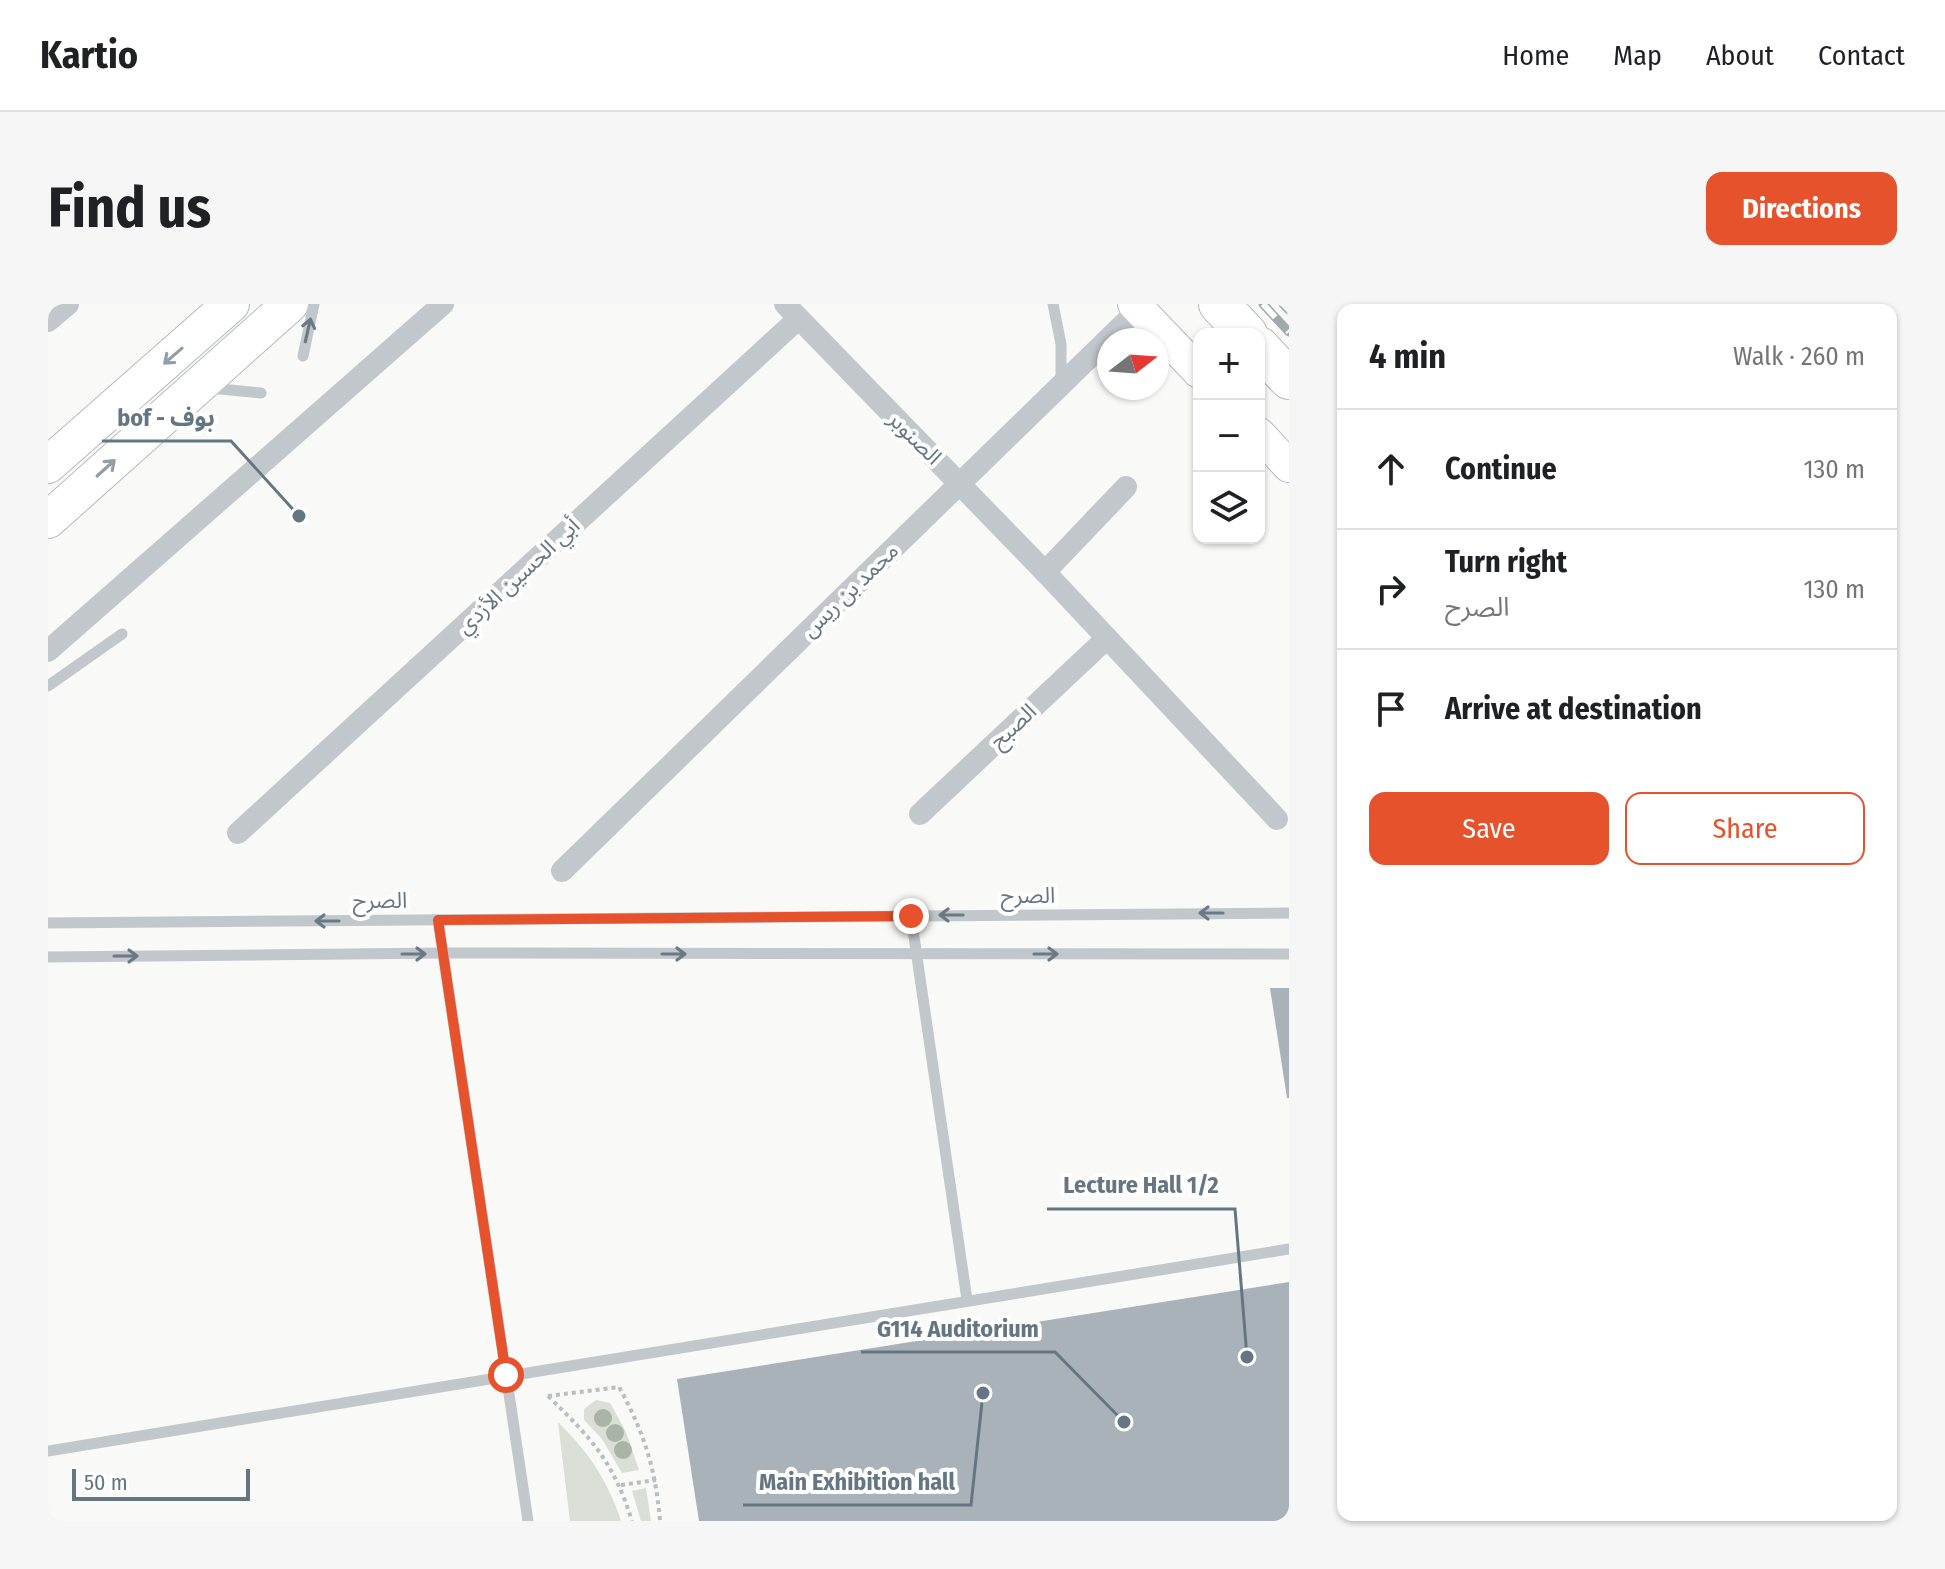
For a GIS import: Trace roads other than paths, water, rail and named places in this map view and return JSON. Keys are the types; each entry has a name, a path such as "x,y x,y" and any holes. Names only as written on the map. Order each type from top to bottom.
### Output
{"highway":[{"path":"1219,304 1241,328"},
{"path":"1265,353 1289,379"}],"main road":[{"path":"48,465 231,304"},
{"path":"48,520 290,304"},
{"path":"1137,306 1193,366"},
{"path":"1265,440 1289,466"}],"street":[{"path":"48,321 68,304"},
{"path":"48,651 443,304"},
{"name":"محمد بن ريس","path":"562,871 1137,306"},
{"name":"الصنوبر","path":"791,311 960,483 1277,819"},
{"name":"أبي الحسين الأزدي","path":"238,833 791,311"},
{"path":"1045,572 1126,487"},
{"name":"الصبح","path":"920,814 1107,638"}],"lane":[{"path":"303,356 314,304"},
{"path":"1053,304 1061,344 1061,384"},
{"path":"197,387 261,393"},
{"path":"48,686 122,634"},
{"name":"الصرح","path":"48,923 1289,913"},
{"path":"911,916 967,1300"},
{"path":"438,920 528,1521"},
{"path":"48,957 442,953 1289,954"},
{"path":"48,1451 1289,1249"}],"railway":[{"path":"1263,304 1289,332"},
{"path":"1283,304 1289,310"}],"place":[{"name":"bof - بوف","path":"299,516"},
{"name":"Lecture Hall 1/2","path":"1247,1357"},
{"name":"Main Exhibition hall","path":"983,1393"},
{"name":"G114 Auditorium","path":"1124,1422"}]}
